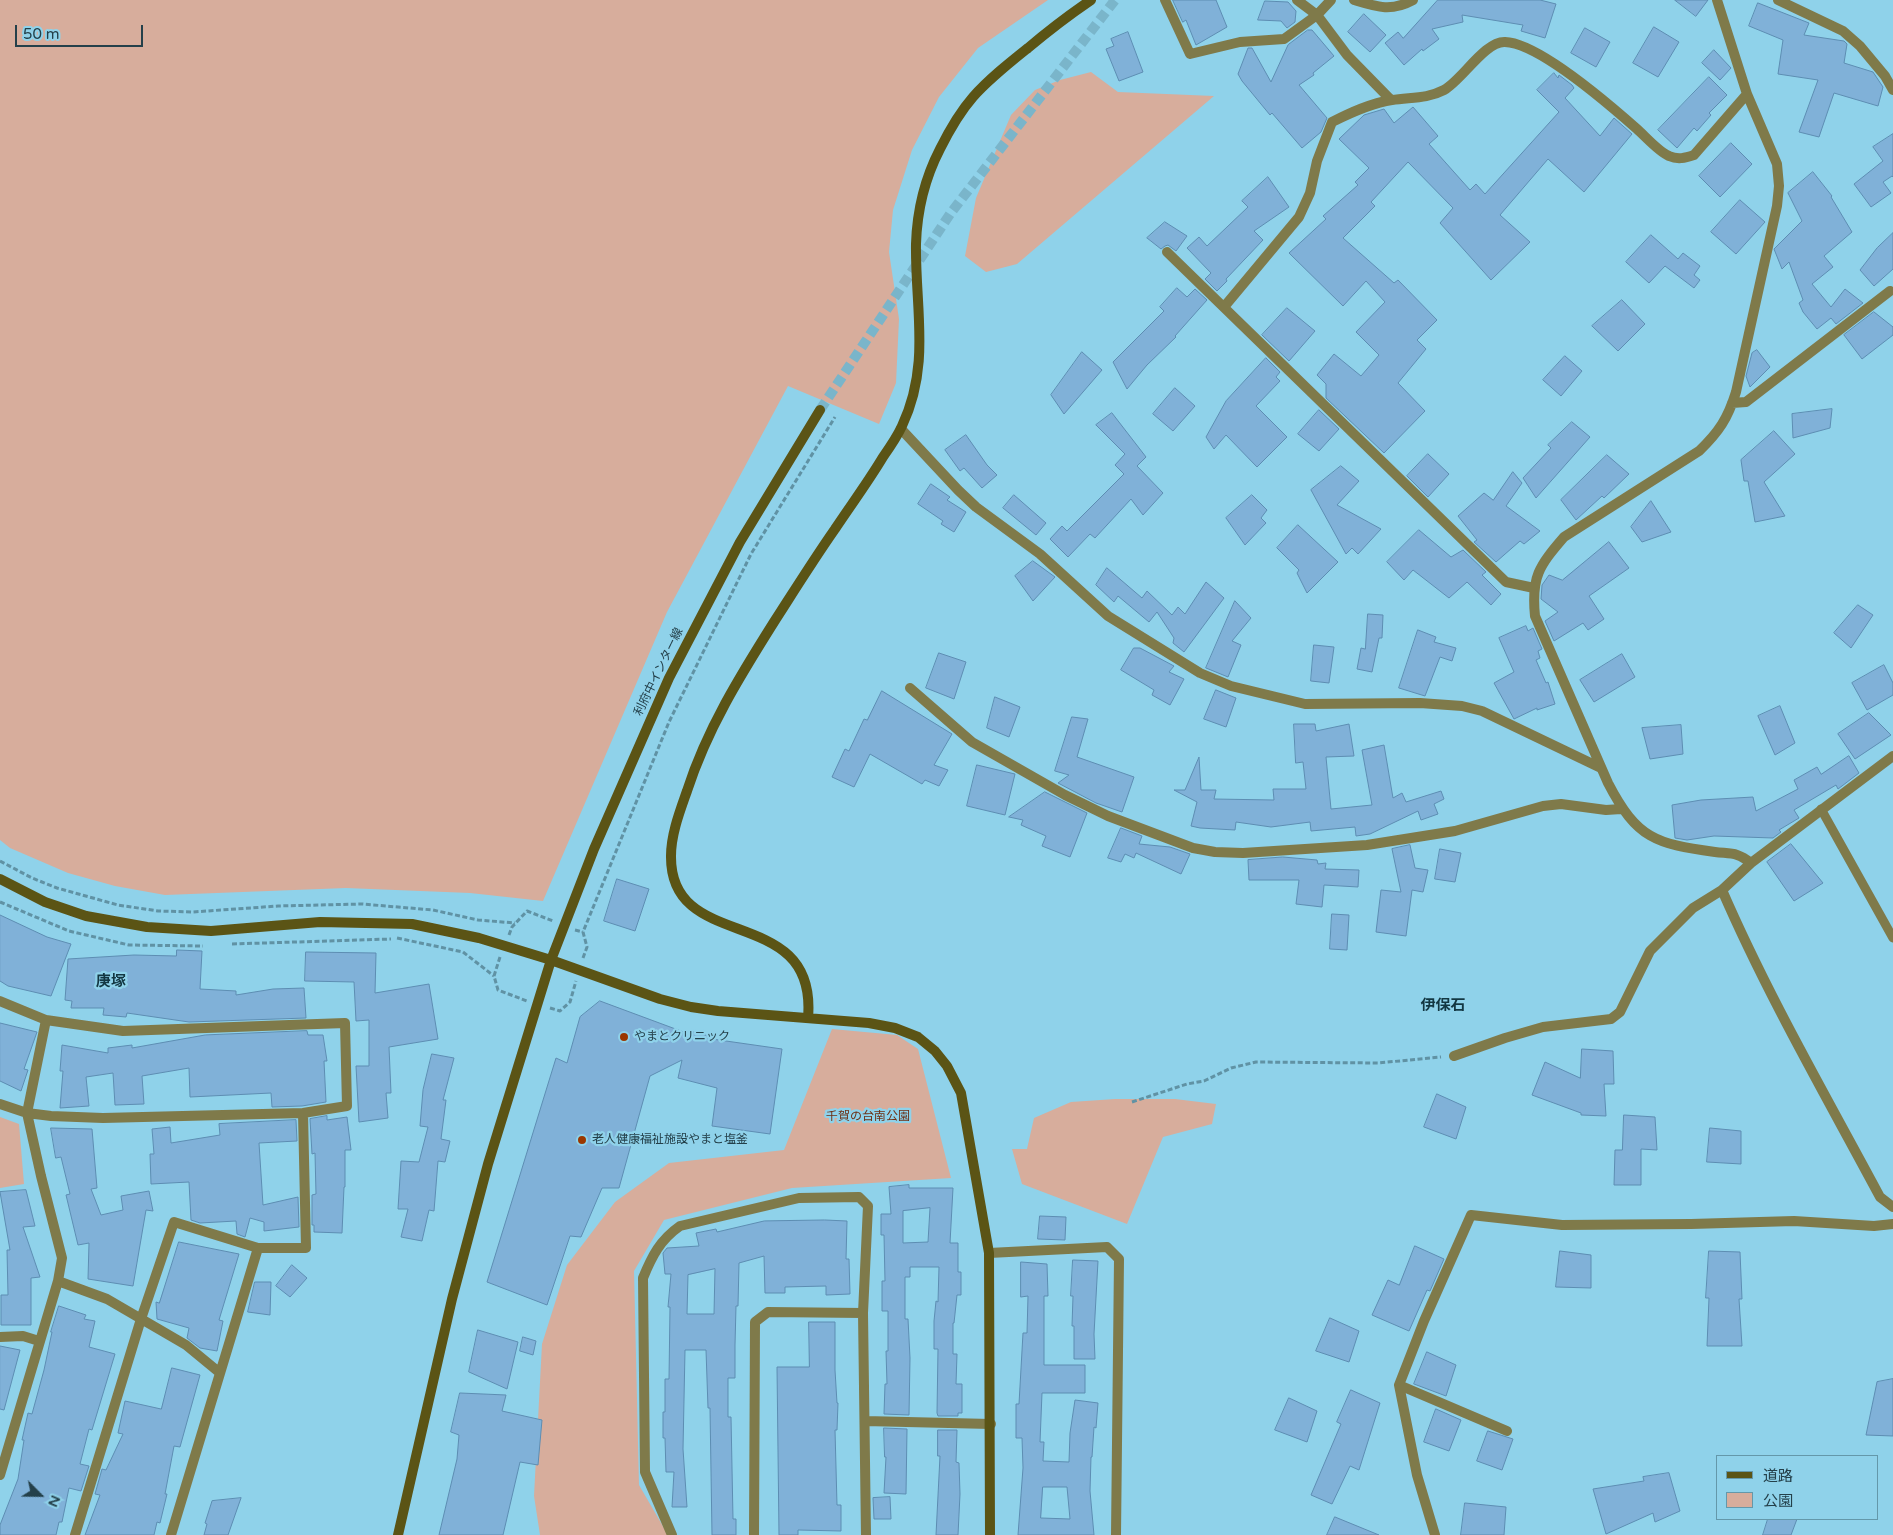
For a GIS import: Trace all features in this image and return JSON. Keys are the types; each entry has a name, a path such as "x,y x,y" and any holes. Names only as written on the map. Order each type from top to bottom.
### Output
{"street":[{"path":"808,1018 809,1005 806,980 795,962 784,950 769,940 708,917 692,905 680,892 673,877 671,852 677,822 707,738 744,668 901,429 917,386 920,363 916,243 920,206 938,152 952,126 971,99 996,73 1070,14 1091,0"},
{"path":"1166,0 1190,54 1240,42 1284,39 1317,15 1330,0"},
{"path":"1296,0 1317,15 1347,55 1391,100"},
{"path":"1354,0 1382,8 1402,6 1413,0"},
{"path":"1717,0 1747,94 1777,164 1779,186 1777,206 1729,414 1716,434 1699,451 1564,537 1548,554 1538,573 1534,588 1535,616 1601,768 1621,809 1652,838 1675,846 1741,855 1751,863"},
{"path":"1778,0 1843,31 1860,46 1885,76 1893,90"},
{"path":"1224,306 1299,217 1310,193 1317,161 1332,122 1349,114 1391,100 1423,98 1444,90 1465,73 1490,47 1504,41 1520,45 1582,82 1667,156 1682,159 1694,155 1747,94"},
{"path":"1167,252 1506,582 1534,588"},
{"path":"1732,403 1746,402 1890,290"},
{"name":"利府中インター線","path":"398,1535 450,1308 488,1164 551,960 594,849 669,678 740,542 820,410"},
{"path":"901,429 976,507 1040,554 1108,616 1200,673 1231,686 1305,704 1420,703 1462,706 1482,712 1601,768"},
{"path":"910,688 972,742 1065,795 1108,816 1184,845 1215,852 1243,853 1367,846 1454,831 1543,806 1561,804 1606,810 1621,809"},
{"path":"1454,1056 1544,1027 1612,1019 1620,1012 1650,952 1692,908 1722,890 1751,863 1893,756"},
{"path":"0,879 44,902 86,916 147,927 211,931 320,922 412,924 479,938 551,960 660,999 691,1007 718,1011 869,1023 895,1028 918,1037 935,1051 947,1066 961,1093 990,1253 990,1535"},
{"path":"1722,890 1759,970 1880,1197 1893,1208"},
{"path":"0,1001 46,1020 123,1031 345,1023 347,1106 303,1113 103,1118 27,1113 0,1104"},
{"path":"0,1475 58,1281 62,1258 27,1113 46,1020"},
{"path":"75,1535 141,1320 174,1222 258,1248 306,1248 303,1113"},
{"path":"672,1535 645,1472 643,1278 649,1262 666,1236 680,1226 799,1198 859,1196 868,1206 863,1313 866,1535"},
{"path":"1435,1535 1417,1475 1399,1385 1424,1321 1471,1215 1562,1225 1794,1221 1874,1226 1893,1224"},
{"path":"990,1253 1107,1247 1119,1259 1116,1535"},
{"path":"171,1535 258,1248"},
{"path":"58,1281 107,1298 141,1320 186,1345 220,1373"},
{"path":"754,1535 755,1322 768,1312 863,1313"},
{"path":"0,1337 23,1336 39,1341"},
{"path":"1399,1385 1507,1431"},
{"path":"865,1421 991,1424"}],"lane":[{"path":"1821,809 1893,938"}],"path":[{"path":"584,956 587,947 584,932 669,722 751,554 835,417"},
{"path":"0,861 32,878 57,888 118,905 158,911 193,912 278,906 362,904 433,910 478,920 515,924"},
{"path":"508,937 515,924 527,911 549,919"},
{"path":"574,929 584,932"},
{"path":"500,959 494,976 498,990 521,999"},
{"path":"552,1009 560,1011 570,1002 572,993"},
{"path":"1132,1102 1187,1084 1204,1081 1230,1068 1256,1062 1378,1063 1454,1056"}],"green space":[{"path":"0,0 1048,0 978,48 939,97 912,150 893,210 889,252 899,319 896,383 879,424 788,386 667,612 543,901 470,893 346,888 165,895 115,886 68,873 10,848 0,840"},
{"path":"1091,72 1118,92 1214,96 1017,264 986,272 965,256 976,198 1011,115 1035,90 1060,80"},
{"name":"千賀の台南公園","path":"832,1029 897,1035 918,1049 951,1178 792,1188 664,1220 634,1271 639,1485 668,1535 540,1535 534,1496 542,1344 567,1265 615,1202 669,1163 784,1150"},
{"path":"1115,1099 1175,1099 1216,1104 1212,1124 1163,1137 1127,1224 1022,1184 1012,1149 1027,1149 1034,1118 1071,1102"},
{"path":"0,1117 19,1124 24,1184 0,1188"}],"building":[{"path":"1173,0 1216,0 1227,27 1196,45 1186,20 1183,22"},
{"path":"1438,0 1540,0 1556,4 1545,38 1521,31 1523,25 1462,15 1463,22 1432,29 1439,39 1423,51 1422,49 1404,65 1385,43 1398,32 1403,38"},
{"path":"1675,0 1708,0 1696,16"},
{"path":"1265,1 1288,2 1296,11 1295,22 1287,28 1281,21 1258,20"},
{"path":"1758,3 1809,23 1804,35 1844,41 1847,44 1844,63 1873,72 1883,87 1878,106 1834,93 1819,137 1799,132 1818,80 1778,74 1783,40 1749,26"},
{"path":"1364,14 1386,35 1370,52 1348,32"},
{"path":"1654,27 1679,42 1658,77 1633,63"},
{"path":"1585,28 1610,42 1596,67 1571,53"},
{"path":"1308,30 1312,30 1334,56 1313,73 1314,75 1299,85 1327,118 1321,132 1302,148 1272,113 1270,115 1238,74 1248,48 1252,48 1271,82 1288,45"},
{"path":"1128,32 1143,72 1119,81 1106,49 1114,46 1111,39"},
{"path":"1714,50 1731,68 1720,80 1702,63"},
{"path":"1554,73 1558,78 1559,75 1572,85 1574,88 1565,98 1600,136 1614,118 1632,134 1584,192 1548,159 1500,215 1530,242 1491,280 1440,223 1453,208 1408,162 1371,202 1375,206 1343,238 1394,283 1398,280 1437,320 1417,340 1426,349 1398,383 1425,411 1384,453 1326,398 1326,384 1317,375 1334,354 1361,376 1379,355 1356,332 1385,302 1366,281 1343,306 1289,253 1326,219 1323,216 1358,185 1355,182 1369,168 1339,139 1364,115 1384,109 1394,123 1413,107 1438,136 1429,144 1470,190 1476,184 1485,194 1559,112 1537,90"},
{"path":"1709,77 1727,95 1709,113 1711,115 1697,131 1694,128 1677,148 1658,130"},
{"path":"1893,134 1893,177 1883,182 1891,193 1871,207 1854,184 1883,161 1873,147"},
{"path":"1731,143 1752,164 1720,197 1699,176"},
{"path":"1813,172 1832,196 1852,232 1824,256 1833,267 1812,284 1831,307 1845,289 1863,303 1836,324 1831,318 1817,329 1803,312 1799,303 1803,300 1789,262 1782,269 1774,249 1802,221 1788,193"},
{"path":"1268,177 1289,207 1254,231 1263,240 1217,291 1205,279 1211,273 1187,248 1199,237 1207,246 1248,207 1242,201"},
{"path":"1740,200 1765,222 1736,254 1711,232"},
{"path":"1165,222 1187,236 1176,251 1168,245 1161,249 1147,238"},
{"path":"1893,233 1893,269 1874,286 1860,270 1877,248"},
{"path":"1651,235 1678,259 1683,253 1700,266 1694,275 1700,280 1694,288 1665,266 1649,283 1626,262"},
{"path":"1177,288 1187,297 1195,289 1207,300 1176,337 1147,365 1127,389 1113,362 1164,311 1160,307"},
{"path":"1622,300 1645,324 1618,351 1592,326"},
{"path":"1287,308 1315,331 1289,361 1262,335"},
{"path":"1874,312 1893,327 1893,335 1862,359 1844,335"},
{"path":"1757,350 1770,367 1750,387 1746,376 1752,353"},
{"path":"1082,352 1102,370 1064,414 1051,395"},
{"path":"1565,356 1582,371 1561,396 1543,380"},
{"path":"1266,358 1280,372 1276,377 1280,381 1256,406 1287,437 1257,467 1226,435 1214,449 1206,437 1226,401"},
{"path":"1175,388 1195,406 1173,431 1153,414"},
{"path":"1832,409 1830,428 1793,438 1792,414"},
{"path":"1319,410 1339,429 1319,451 1298,434"},
{"path":"1112,413 1146,457 1137,466 1163,493 1143,515 1131,499 1095,538 1090,534 1068,557 1050,539 1062,526 1067,531 1124,474 1115,465 1125,454 1096,425"},
{"path":"1572,422 1590,437 1536,498 1523,478 1551,448 1548,445"},
{"path":"1774,431 1795,454 1764,482 1785,516 1755,522 1748,481 1744,481 1741,460"},
{"path":"966,435 987,465 997,475 982,488 964,468 960,471 945,450"},
{"path":"1428,454 1449,474 1428,497 1407,476"},
{"path":"1607,455 1629,474 1604,498 1602,496 1576,520 1561,500"},
{"path":"1341,466 1359,481 1337,505 1381,529 1358,554 1352,548 1346,554 1311,490"},
{"path":"1513,472 1522,483 1506,506 1540,531 1524,544 1520,541 1496,562 1474,542 1477,540 1458,516 1484,493 1493,500"},
{"path":"931,484 950,497 947,500 966,512 954,532 941,524 943,521 918,504"},
{"path":"1014,495 1046,523 1036,535 1003,508"},
{"path":"1252,495 1267,510 1261,518 1266,523 1245,545 1226,518"},
{"path":"1651,501 1671,532 1642,542 1631,527"},
{"path":"1298,525 1338,562 1307,593 1297,573 1299,570 1277,548"},
{"path":"1419,530 1451,557 1463,550 1486,572 1482,575 1501,594 1491,605 1467,582 1449,598 1413,570 1404,580 1387,562"},
{"path":"1609,542 1629,568 1589,596 1604,619 1588,630 1583,623 1554,641 1545,621 1558,612 1541,599 1542,585 1549,575 1562,580"},
{"path":"1033,561 1055,577 1033,601 1015,576"},
{"path":"1107,568 1142,598 1147,591 1172,615 1178,607 1185,614 1206,582 1224,598 1184,652 1173,643 1174,638 1157,612 1149,622 1118,596 1114,602 1096,585"},
{"path":"1235,601 1251,618 1232,641 1241,645 1228,677 1206,668"},
{"path":"1858,605 1873,615 1851,648 1834,633"},
{"path":"1368,614 1383,615 1382,638 1379,638 1372,672 1357,669 1361,648 1365,649"},
{"path":"1526,626 1528,631 1533,628 1542,649 1538,651 1540,658 1536,660 1546,683 1548,682 1555,704 1537,710 1537,708 1514,719 1494,683 1514,672 1499,638"},
{"path":"1418,630 1436,637 1434,642 1456,648 1452,661 1440,657 1425,696 1399,688"},
{"path":"1314,645 1334,647 1329,683 1311,681"},
{"path":"1134,648 1140,648 1174,666 1169,672 1184,679 1170,705 1152,695 1154,690 1121,670"},
{"path":"939,653 966,662 954,699 926,688"},
{"path":"1622,654 1635,677 1594,702 1580,680"},
{"path":"1884,665 1893,683 1893,695 1867,710 1852,683"},
{"path":"1216,690 1236,698 1226,727 1204,719"},
{"path":"882,691 952,734 934,765 948,770 939,786 925,780 922,784 870,754 854,787 832,777 845,749 849,751 864,719 867,720"},
{"path":"995,697 1020,707 1009,737 987,728"},
{"path":"1780,706 1795,743 1775,755 1758,716"},
{"path":"1869,713 1891,735 1855,759 1838,734"},
{"path":"1072,717 1088,719 1077,757 1134,777 1122,812 1096,803 1058,783 1069,775 1055,771"},
{"path":"1294,724 1315,724 1316,731 1349,724 1354,756 1326,757 1331,809 1372,805 1362,750 1384,745 1393,798 1402,793 1406,802 1441,791 1444,799 1434,804 1438,814 1421,820 1418,811 1370,834 1356,836 1355,827 1311,831 1310,822 1271,827 1236,822 1235,830 1191,826 1197,802 1174,790 1185,790 1199,757 1201,790 1216,790 1214,799 1274,800 1273,789 1306,789 1303,762 1296,763"},
{"path":"1681,725 1683,754 1650,759 1642,728"},
{"path":"1849,756 1859,773 1838,789 1836,785 1794,810 1799,818 1779,830 1781,832 1773,838 1714,836 1687,840 1675,838 1672,805 1701,800 1753,797 1756,811 1798,789 1794,780 1817,767 1821,774"},
{"path":"977,765 1015,774 1005,815 967,806"},
{"path":"1045,792 1087,813 1070,857 1042,846 1046,836 1021,825 1023,820 1009,817"},
{"path":"1121,828 1142,836 1139,844 1170,847 1190,854 1181,874 1136,853 1134,858 1125,854 1121,862 1108,858"},
{"path":"1791,844 1823,883 1794,901 1767,862"},
{"path":"1410,845 1415,868 1428,870 1423,892 1412,890 1406,936 1376,932 1381,890 1401,892 1392,849"},
{"path":"1440,849 1461,853 1455,882 1435,879"},
{"path":"1283,857 1317,860 1318,864 1326,863 1325,869 1359,870 1358,887 1324,885 1322,907 1296,904 1299,880 1249,880 1248,860"},
{"path":"617,879 649,889 635,931 604,921"},
{"path":"1332,914 1349,915 1347,950 1330,949"},
{"path":"0,915 47,937 71,944 51,996 8,986 0,981"},
{"path":"177,950 202,951 200,989 236,991 236,995 273,989 304,988 306,1018 189,1022 127,1013 126,1017 103,1015 104,1008 71,1008 72,1001 65,1000 68,959 134,955 176,956"},
{"path":"306,952 376,953 375,993 429,984 438,1039 389,1047 391,1093 386,1093 388,1118 359,1122 356,1066 369,1066 369,1020 356,1021 354,982 305,981"},
{"path":"600,1001 689,1034 690,1031 713,1037 712,1039 782,1049 770,1134 712,1126 717,1088 678,1078 682,1060 650,1076 619,1188 602,1188 581,1237 570,1236 547,1305 487,1282 556,1058 567,1063 580,1017"},
{"path":"0,1023 37,1032 24,1069 28,1070 21,1091 0,1081"},
{"path":"307,1031 308,1035 323,1035 327,1061 324,1061 326,1102 302,1106 272,1107 271,1093 190,1097 189,1068 142,1076 144,1104 115,1105 113,1073 86,1077 89,1106 60,1108 63,1071 60,1071 62,1045 108,1053 108,1048 132,1045 132,1048 205,1035"},
{"path":"1582,1049 1613,1051 1614,1084 1604,1084 1606,1116 1581,1115 1581,1113 1532,1095 1545,1062 1580,1078"},
{"path":"432,1054 454,1058 443,1100 446,1100 441,1139 450,1141 445,1162 438,1161 434,1211 429,1210 422,1241 401,1237 408,1209 398,1209 401,1161 419,1162 428,1127 420,1126 423,1090"},
{"path":"1437,1094 1466,1107 1456,1139 1424,1127"},
{"path":"1624,1115 1655,1117 1657,1150 1641,1149 1641,1185 1614,1185 1615,1150 1622,1150"},
{"path":"327,1116 327,1120 347,1117 351,1150 345,1150 342,1233 314,1232 314,1225 312,1225 312,1195 316,1194 315,1153 312,1154 310,1119"},
{"path":"296,1120 297,1141 259,1143 263,1205 298,1197 299,1227 264,1231 264,1222 250,1218 245,1237 237,1234 236,1221 200,1223 191,1220 189,1182 151,1184 150,1154 154,1154 152,1129 170,1127 171,1143 220,1135 219,1124"},
{"path":"51,1128 92,1129 97,1188 91,1189 101,1215 123,1210 121,1196 149,1191 153,1211 146,1210 133,1286 88,1279 89,1243 78,1245 66,1195 70,1194 61,1157 56,1158"},
{"path":"1710,1128 1741,1131 1741,1164 1707,1162"},
{"path":"909,1185 909,1188 953,1188 950,1243 958,1243 958,1272 961,1272 961,1295 957,1295 953,1323 953,1354 957,1354 956,1384 962,1384 962,1413 958,1413 958,1416 938,1416 937,1413 938,1349 934,1349 934,1321 936,1301 938,1302 939,1267 910,1267 910,1277 905,1277 905,1319 908,1319 910,1358 909,1415 884,1414 885,1384 887,1384 888,1311 882,1311 882,1281 885,1281 884,1235 881,1235 881,1214 891,1214 889,1187","holes":["930,1208 928,1242 903,1243 903,1211"]},
{"path":"26,1190 35,1226 23,1227 40,1277 31,1278 31,1325 1,1325 1,1295 8,1295 7,1250 10,1250 0,1192"},
{"path":"1040,1216 1066,1217 1065,1240 1038,1239"},
{"path":"764,1221 847,1221 846,1259 849,1259 850,1294 826,1295 826,1286 785,1287 785,1293 765,1293 764,1256 739,1263 738,1306 736,1306 735,1378 728,1378 728,1417 731,1417 733,1519 736,1519 736,1535 712,1535 710,1408 708,1408 706,1350 685,1350 683,1449 687,1507 672,1507 674,1472 666,1472 665,1438 663,1438 665,1379 669,1379 670,1307 668,1307 671,1274 665,1274 663,1253 667,1248 699,1246 696,1233 716,1229 717,1232","holes":["715,1269 714,1314 687,1314 688,1275"]},
{"path":"179,1242 239,1254 219,1320 223,1321 217,1351 200,1348 187,1338 189,1328 157,1319 156,1302 159,1303"},
{"path":"1415,1246 1444,1259 1430,1291 1427,1290 1409,1331 1372,1315 1388,1280 1399,1285"},
{"path":"1560,1251 1591,1255 1591,1288 1556,1287"},
{"path":"1709,1251 1740,1252 1742,1299 1739,1299 1742,1346 1707,1346 1709,1298 1706,1298"},
{"path":"1073,1260 1098,1261 1094,1334 1095,1359 1074,1359 1073,1296 1071,1296"},
{"path":"1021,1262 1047,1264 1048,1296 1044,1296 1044,1365 1085,1365 1085,1393 1042,1393 1040,1442 1044,1442 1043,1461 1069,1462 1070,1433 1075,1400 1098,1403 1091,1457 1090,1491 1094,1535 1018,1535 1023,1468 1022,1438 1016,1438 1016,1404 1019,1404 1023,1333 1027,1333 1028,1296 1021,1297","holes":["1043,1487 1067,1487 1070,1519 1041,1518"]},
{"path":"292,1265 307,1278 290,1297 276,1286"},
{"path":"255,1282 271,1282 270,1315 248,1312"},
{"path":"59,1306 86,1315 84,1319 95,1321 89,1347 115,1354 92,1430 89,1429 80,1464 89,1466 81,1491 69,1488 62,1522 59,1522 56,1535 0,1535 0,1525 18,1479 24,1440 22,1440 28,1413 32,1414"},
{"path":"1330,1318 1359,1331 1349,1362 1316,1351"},
{"path":"809,1322 835,1322 835,1370 838,1403 837,1430 835,1430 837,1505 841,1505 841,1531 798,1530 798,1535 779,1535 777,1367 809,1367"},
{"path":"478,1330 518,1342 507,1389 469,1372"},
{"path":"523,1337 536,1341 533,1355 520,1351"},
{"path":"0,1346 20,1350 4,1410 0,1409"},
{"path":"1427,1352 1456,1365 1446,1396 1414,1384"},
{"path":"172,1368 200,1375 180,1447 174,1446 165,1494 167,1494 160,1523 157,1522 154,1535 85,1535 100,1495 95,1494 102,1469 106,1470 123,1434 118,1433 125,1401 161,1409"},
{"path":"1893,1379 1893,1436 1866,1435 1877,1382"},
{"path":"1351,1390 1380,1403 1359,1470 1350,1466 1332,1504 1311,1495 1341,1424 1337,1422"},
{"path":"460,1393 506,1395 502,1411 542,1420 538,1465 520,1462 503,1535 439,1535 457,1459 459,1435 451,1432"},
{"path":"1289,1398 1317,1411 1307,1442 1275,1430"},
{"path":"1436,1409 1461,1420 1449,1451 1424,1442"},
{"path":"884,1428 907,1429 906,1494 884,1493 886,1457"},
{"path":"938,1430 957,1430 956,1462 959,1463 960,1494 958,1535 936,1535 940,1456 938,1456"},
{"path":"1488,1431 1513,1439 1502,1470 1477,1461"},
{"path":"1669,1473 1680,1511 1655,1522 1653,1513 1606,1534 1593,1489 1644,1481 1643,1477"},
{"path":"890,1497 891,1519 874,1519 873,1498"},
{"path":"241,1498 228,1535 204,1535 207,1524 205,1523 212,1501"},
{"path":"1465,1503 1506,1507 1504,1535 1461,1535"},
{"path":"1335,1517 1379,1535 1327,1535"},
{"path":"1768,1520 1797,1520 1791,1535 1763,1535"}],"tunnel":[{"path":"820,410 950,214 1115,0"}],"place":[{"name":"やまとクリニック","path":"624,1037"},
{"name":"老人健康福祉施設やまと塩釜","path":"582,1140"}],"district":[{"name":"庚塚","path":"111,982"},
{"name":"伊保石","path":"1443,1006"}]}
